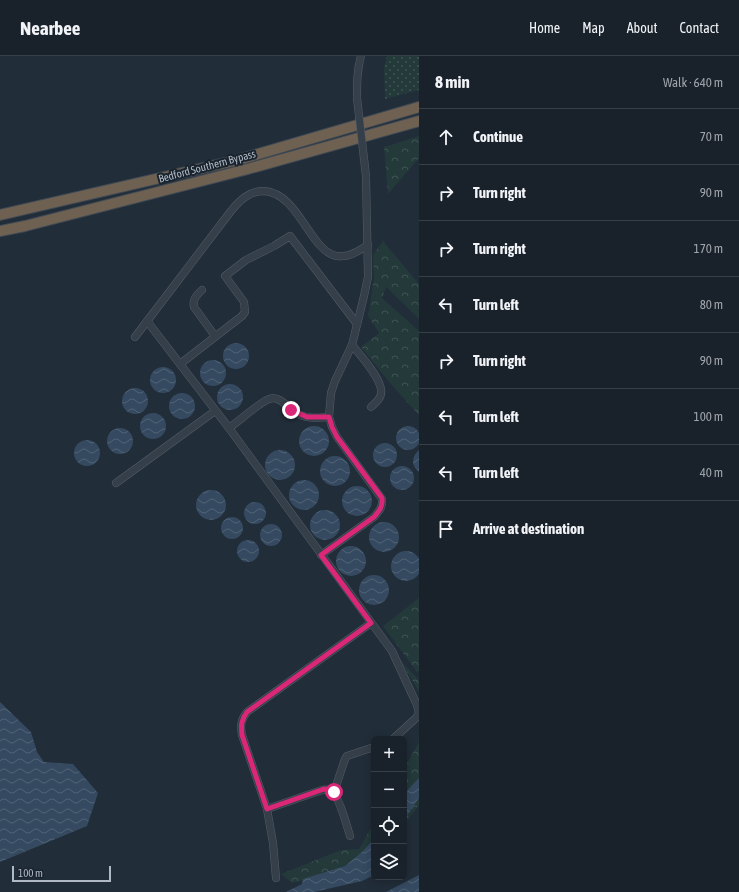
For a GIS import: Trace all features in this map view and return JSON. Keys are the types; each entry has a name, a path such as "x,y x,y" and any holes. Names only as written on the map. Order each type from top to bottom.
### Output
{"highway":[{"name":"Bedford Southern Bypass","path":"0,216 238,160 419,107"},
{"name":"Bedford Southern Bypass","path":"0,231 25,226 244,170 419,121"}],"street":[{"path":"321,555 374,517 380,510 382,504 382,498 337,437 329,417 331,393 352,345 368,277 366,176 357,98 358,66 361,56"},
{"path":"136,337 231,211 240,200 250,194 260,191 279,195 289,203 327,252 335,256 354,254 368,245"},
{"path":"180,364 242,316 245,312 244,302 225,276 246,260 290,236 357,324"},
{"path":"202,290 195,298 193,303 194,307 215,336"},
{"path":"147,321 229,428 392,651 419,710 416,718 396,736"},
{"path":"352,345 370,369 382,390 381,397 371,407"},
{"path":"229,428 265,401 275,398 279,399 299,415 316,418 329,417"},
{"path":"116,483 215,411"},
{"path":"276,878 273,843 267,809 242,735 242,719 247,712 371,623"},
{"path":"350,836 334,792 345,759 348,756 371,748"},
{"path":"267,809 324,789 334,792"}],"green space":[{"path":"387,56 419,56 419,90 385,99 384,68"},
{"path":"419,136 419,158 388,194 384,147"},
{"path":"383,241 419,284 419,319 386,287 382,298 419,331 419,415 389,382 361,347 379,333 368,316 374,278 373,255"},
{"path":"419,598 419,671 417,672 383,626"},
{"path":"400,660 419,680 419,692"},
{"path":"419,742 419,805 407,821 407,772 407,764"},
{"path":"371,828 371,864 292,883 281,874 341,850 359,849"}],"water":[{"path":"236,343 245,347 249,356 245,365 236,369 227,365 223,356 227,347"},
{"path":"213,360 222,364 226,373 222,382 213,386 204,382 200,373 204,364"},
{"path":"163,367 172,371 176,380 172,389 163,393 154,389 150,380 154,371"},
{"path":"230,384 239,388 243,397 239,406 230,410 221,406 217,397 221,388"},
{"path":"135,388 144,392 148,401 144,410 135,414 126,410 122,401 126,392"},
{"path":"182,393 191,397 195,406 191,415 182,419 173,415 169,406 173,397"},
{"path":"153,413 162,417 166,426 162,435 153,439 144,435 140,426 144,417"},
{"path":"314,426 325,430 329,441 325,452 314,456 303,452 299,441 303,430"},
{"path":"408,426 417,429 420,438 417,447 408,450 399,447 396,438 399,429"},
{"path":"120,428 129,432 133,441 129,450 120,454 111,450 107,441 111,432"},
{"path":"87,440 96,444 100,453 96,462 87,466 78,462 74,453 78,444"},
{"path":"385,443 394,446 397,455 394,464 385,467 376,464 373,455 376,446"},
{"path":"280,450 291,454 295,465 291,476 280,480 269,476 265,465 269,454"},
{"path":"419,450 419,472 414,467 413,458"},
{"path":"335,456 346,460 350,471 346,482 335,486 324,482 320,471 324,460"},
{"path":"402,466 411,469 414,478 411,487 402,490 393,487 390,478 393,469"},
{"path":"304,480 315,484 319,495 315,506 304,510 293,506 289,495 293,484"},
{"path":"357,486 368,490 372,501 368,512 357,516 346,512 342,501 346,490"},
{"path":"211,490 222,494 226,505 222,516 211,520 200,516 196,505 200,494"},
{"path":"255,502 263,505 266,513 263,521 255,524 247,521 244,513 247,505"},
{"path":"325,510 336,514 340,525 336,536 325,540 314,536 310,525 314,514"},
{"path":"232,517 240,520 243,528 240,536 232,539 224,536 221,528 224,520"},
{"path":"384,522 395,526 399,537 395,548 384,552 373,548 369,537 373,526"},
{"path":"271,524 279,527 282,535 279,543 271,546 263,543 260,535 263,527"},
{"path":"248,540 256,543 259,551 256,559 248,562 240,559 237,551 240,543"},
{"path":"351,546 362,550 366,561 362,572 351,576 340,572 336,561 340,550"},
{"path":"406,551 417,555 421,566 417,577 406,581 395,577 391,566 395,555"},
{"path":"374,575 385,579 389,590 385,601 374,605 363,601 359,590 363,579"},
{"path":"0,702 31,732 37,752 44,762 73,764 98,793 87,826 0,862"},
{"path":"419,779 419,798 407,816 407,791"},
{"path":"371,842 371,876 362,881 314,892 286,892 302,884 303,879 345,866"},
{"path":"419,875 419,892 386,892"}],"route":[{"path":"291,410 299,415 307,417 329,417 337,437 382,498 380,510 374,517 321,555 371,623 247,712 242,719 242,735 267,809 324,789 334,792"}]}
